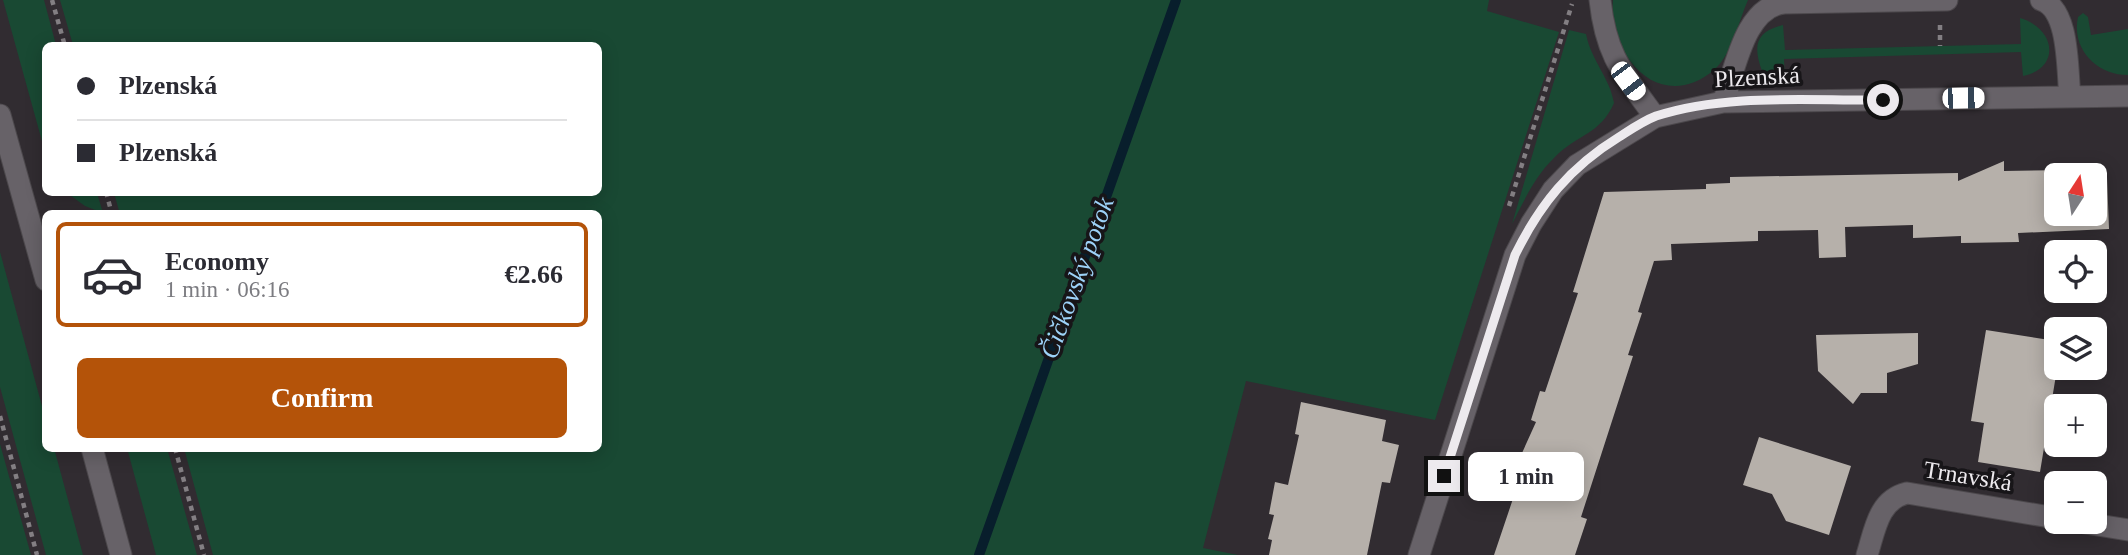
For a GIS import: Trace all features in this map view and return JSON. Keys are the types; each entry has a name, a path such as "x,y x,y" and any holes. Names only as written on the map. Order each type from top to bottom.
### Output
{"street":[{"path":"1600,0 1604,33 1619,69 1655,117"},
{"path":"1723,103 1751,26 1760,12 1767,7 1784,3 1947,0"},
{"path":"2041,0 2054,8 2059,17 2065,44 2070,97"},
{"name":"Plzenská","path":"1419,555 1515,255 1553,190 1577,165 1655,117 1723,103 2128,96"},
{"path":"0,115 42,266"},
{"path":"93,452 121,555"},
{"name":"Trnavská","path":"1867,555 1881,511 1898,495 1907,493 2044,515"},
{"path":"2107,527 2128,530"}],"path":[{"path":"52,0 64,42"},
{"path":"1512,196 1574,0"},
{"path":"0,416 37,555"},
{"path":"176,452 204,555"}],"green space":[{"path":"3,0 44,0 55,42 42,42 42,141"},
{"path":"60,0 1489,0 1487,11 1559,32 1435,420 1246,381 1203,548 1238,555 213,555 185,452 602,452 602,210 119,210 115,196 602,196 602,42 72,42"},
{"path":"1613,0 1748,0 1731,46 1721,63 1695,82 1676,86 1658,83 1642,74 1629,59 1619,41"},
{"path":"2083,13 2088,17 2091,35 2128,29 2128,75 2106,70 2089,58 2078,40 2078,17"},
{"path":"2020,18 2041,31 2049,48 2043,66 2023,76 2021,52 1784,59 1785,82 1762,71 1757,47 1762,36 1783,25 1785,50 2021,44"},
{"path":"1569,30 1586,34 1609,85 1614,103 1602,122 1547,165 1530,189 1512,224"},
{"path":"71,196 98,196 102,210 95,210"},
{"path":"0,252 42,406 42,452 55,452 83,555 46,555 0,387"},
{"path":"0,444 31,555 0,555"},
{"path":"128,452 168,452 197,555 156,555"}],"building":[{"path":"2004,161 2004,171 2044,170 2044,226 2107,226 2107,177 2109,229 2018,233 2019,242 1961,243 1961,236 1913,238 1913,225 1845,227 1846,257 1819,258 1818,230 1758,231 1758,241 1671,244 1672,260 1654,261 1638,312 1642,313 1628,355 1633,356 1581,517 1587,519 1575,555 1494,555 1521,475 1513,473 1536,422 1531,420 1540,391 1545,392 1578,293 1573,292 1604,192 1706,189 1706,184 1730,183 1730,177 1958,173 1958,181"},
{"path":"1986,330 2044,339 2044,380 2055,380 2053,394 2044,394 2044,448 2040,472 1978,462 1984,423 1971,421"},
{"path":"1918,333 1918,364 1887,373 1887,393 1861,393 1853,404 1818,371 1816,335"},
{"path":"1301,402 1386,420 1382,441 1399,445 1390,483 1382,482 1367,555 1269,555 1272,540 1268,539 1274,515 1269,514 1275,482 1288,485 1299,435 1295,434"},
{"path":"1759,437 1851,466 1829,535 1786,521 1772,494 1743,485"}],"waterway":[{"name":"Čičkovský potok","path":"979,555 1176,0"}],"route":[{"path":"1444,476 1515,255 1553,190 1577,165 1608,143 1655,117 1723,103 1883,100"}]}
